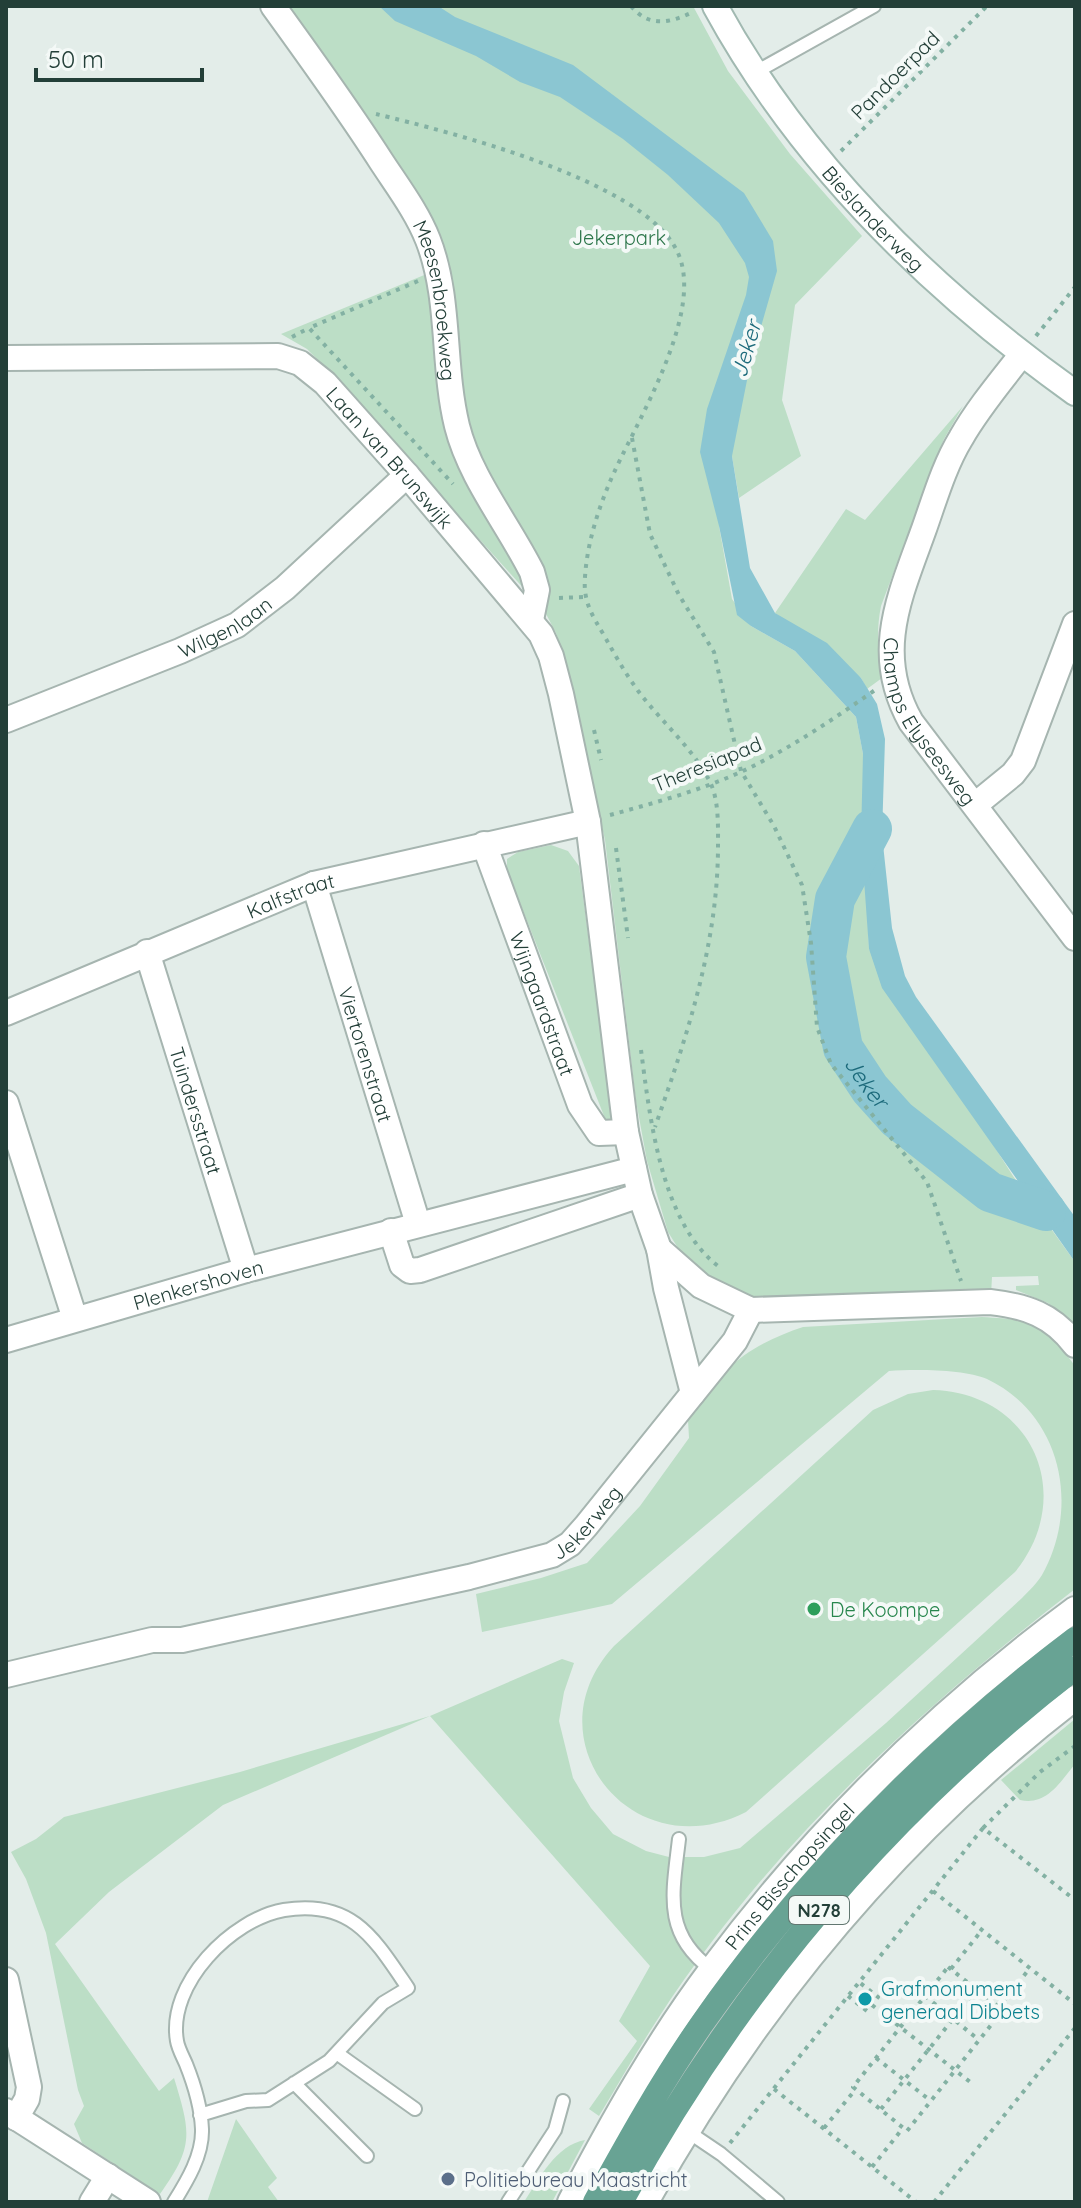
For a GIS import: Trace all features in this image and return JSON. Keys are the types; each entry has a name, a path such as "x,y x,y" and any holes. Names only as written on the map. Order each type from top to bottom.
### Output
{"main road":[{"name":"Prins Bisschopsingel","path":"595,2202 662,2085 699,2028 805,1891 869,1819 955,1738 1075,1639"},
{"name":"N278","path":"621,2202 668,2120 743,2006 835,1890 946,1777 1075,1668"}],"street":[{"name":"Meesenbroekweg","path":"273,6 349,111 413,211 429,242 438,272 452,402 458,429 471,462 532,572 537,590 531,620"},
{"name":"Bieslanderweg","path":"703,9 825,166 938,284 1022,354 1075,393"},
{"name":"Champs Elyseesweg","path":"1022,354 970,423 950,459 900,597 891,635 893,677 903,709 1075,938"},
{"name":"Laan van Brunswijk","path":"6,358 286,358 300,363 325,383 407,475 531,620 547,645 588,822"},
{"name":"Wilgenlaan","path":"6,720 237,625 285,588 407,475"},
{"path":"975,805 1013,774 1023,761 1075,624"},
{"path":"588,822 626,1132 640,1195 659,1249 693,1393"},
{"name":"Kalfstraat","path":"6,1013 314,884 588,822"},
{"name":"Wijngaardstraat","path":"484,844 580,1105 599,1133 626,1132"},
{"name":"Viertorenstraat","path":"314,884 418,1224"},
{"name":"Tuindersstraat","path":"147,952 246,1270"},
{"path":"6,1103 75,1319"},
{"name":"Plenkershoven","path":"6,1340 246,1270 634,1169"},
{"path":"391,1231 402,1265 410,1271 420,1270 640,1195"},
{"path":"659,1249 701,1286 751,1310 990,1302 1009,1304 1040,1313 1058,1324 1075,1345"},
{"name":"Jekerweg","path":"6,1675 152,1640 182,1640 469,1577 552,1555 570,1544 586,1526 735,1341 751,1310"},
{"name":"Prins Bisschopsingel","path":"570,2202 623,2104 711,1969 788,1874 855,1800 960,1702 1075,1609"},
{"path":"646,2202 687,2131 763,2015 810,1954 862,1894 953,1803 1075,1698"},
{"path":"6,1980 29,2087 27,2099 11,2114 148,2202"},
{"path":"92,2202 108,2176"}],"lane":[{"path":"754,73 874,6"},
{"path":"679,1839 672,1903 675,1917 679,1931 699,1960 711,1969"},
{"path":"174,2202 197,2156 202,2131 194,2086 177,2041 177,2017 183,1994 198,1969 230,1935 270,1912 299,1908 331,1910 365,1929 408,1988 383,2003 338,2054 268,2100 246,2101 200,2115"},
{"path":"338,2054 415,2109"},
{"path":"294,2083 367,2156"},
{"path":"508,2202 555,2130 563,2101"},
{"path":"687,2131 721,2154 778,2202"}],"path":[{"path":"631,6 641,17 666,23 703,9"},
{"path":"688,6 703,9"},
{"name":"Pandoerpad","path":"825,166 987,6"},
{"path":"349,111 399,119 550,167 617,198 662,228 682,262 683,302 665,363 596,519 588,551 584,597 634,685 711,783 718,831 717,889 701,985 655,1130"},
{"path":"438,272 309,328 453,484"},
{"path":"1022,354 1075,287"},
{"path":"631,437 650,534 679,595 714,652 741,771 774,826 802,885 811,943 817,1027 831,1064 927,1182 962,1284"},
{"name":"Theresiapad","path":"588,822 741,771 831,721 880,686"},
{"path":"591,718 603,772"},
{"path":"616,846 629,949"},
{"path":"640,1036 655,1130 674,1208 700,1251 724,1270"},
{"path":"721,2154 983,1828 1040,1772 1075,1746"},
{"path":"983,1828 1075,1900"},
{"path":"933,1891 1075,2004"},
{"path":"951,1969 982,1930"},
{"path":"824,2128 948,1967 1003,2010 907,2131 855,2089"},
{"path":"999,2007 1030,1968"},
{"path":"848,1996 867,2011 872,2005 878,1997 859,1982"},
{"path":"880,2110 977,1989"},
{"path":"925,1996 979,2040"},
{"path":"872,2005 974,2085"},
{"path":"934,2202 1075,2028"},
{"path":"876,2058 931,2101"},
{"path":"774,2089 916,2202"},
{"path":"872,2167 903,2128"}],"green space":[{"name":"Jekerpark","path":"267,6 693,6 728,71 790,154 862,236 795,305 782,400 801,456 739,498 732,456 719,526 732,599 751,626 795,651 856,717 863,754 869,949 1013,1176 1075,1262 1075,1324 1048,1303 1016,1290 1016,1286 1039,1285 1038,1276 992,1277 991,1295 772,1303 724,1289 683,1256 668,1232 647,1161 636,1101 605,840 564,656 556,633 545,612 318,360 307,349 281,334 434,271 425,244"},
{"path":"963,406 944,439 881,606 878,642 882,678 867,689 861,678 775,613 846,509 865,520"},
{"path":"551,845 568,851 579,866 613,1125 608,1126 507,870 507,859 518,852"},
{"path":"982,1317 1015,1320 1027,1322 1046,1332 1075,1366 1075,1589 903,1734 797,1840 702,1955 651,2029 599,2116 589,2109 637,2041 619,2021 650,1966 430,1716 562,1659 574,1663 564,1692 559,1721 573,1778 591,1808 613,1834 646,1851 669,1857 704,1857 740,1848 886,1723 1022,1598 1042,1575 1054,1548 1060,1520 1061,1492 1057,1464 1047,1438 1032,1415 1012,1395 987,1379 966,1373 889,1371 612,1604 482,1632 476,1594 587,1563 640,1506 689,1438 688,1420 727,1370 772,1339 803,1327"},
{"name":"De Koompe","path":"933,1390 968,1396 997,1409 1019,1429 1035,1454 1043,1482 1042,1512 1033,1542 1015,1572 746,1812 704,1825 665,1824 631,1809 605,1786 588,1755 582,1719 590,1682 614,1646 873,1410 908,1394"},
{"path":"430,1716 223,1805 109,1892 55,1944 159,2091 174,2078 186,2126 184,2151 160,2194 82,2143 74,2124 84,2106 78,2090 46,1933 26,1879 11,1852 36,1839 64,1817 240,1772"},
{"path":"1075,1719 1075,1764 1045,1796 1030,1801 1020,1800 1001,1780"},
{"path":"236,2119 277,2178 268,2187 279,2202 207,2202"},
{"path":"585,2140 552,2202 524,2202 557,2156"}],"water":[{"path":"379,6 438,6 455,17 573,65 744,193 773,241 777,271 750,365 732,456 750,568 775,613 827,643 861,678 877,704 885,739 882,835 892,928 905,976 916,997 1075,1217 1075,1262 882,988 869,949 861,838 863,754 856,717 795,651 737,615 700,452 707,409 746,295 749,277 745,263 719,223 668,175 623,139 560,97 520,82 476,56 395,21"}],"waterway":[{"name":"Jeker","path":"872,829 835,899 826,957 843,1048 870,1089 897,1119 990,1192 1046,1211"}],"place":[{"name":"De Koompe","path":"814,1609"},
{"name":"Grafmonument generaal Dibbets","path":"865,1999"},
{"name":"Politiebureau Maastricht","path":"448,2179"}]}
